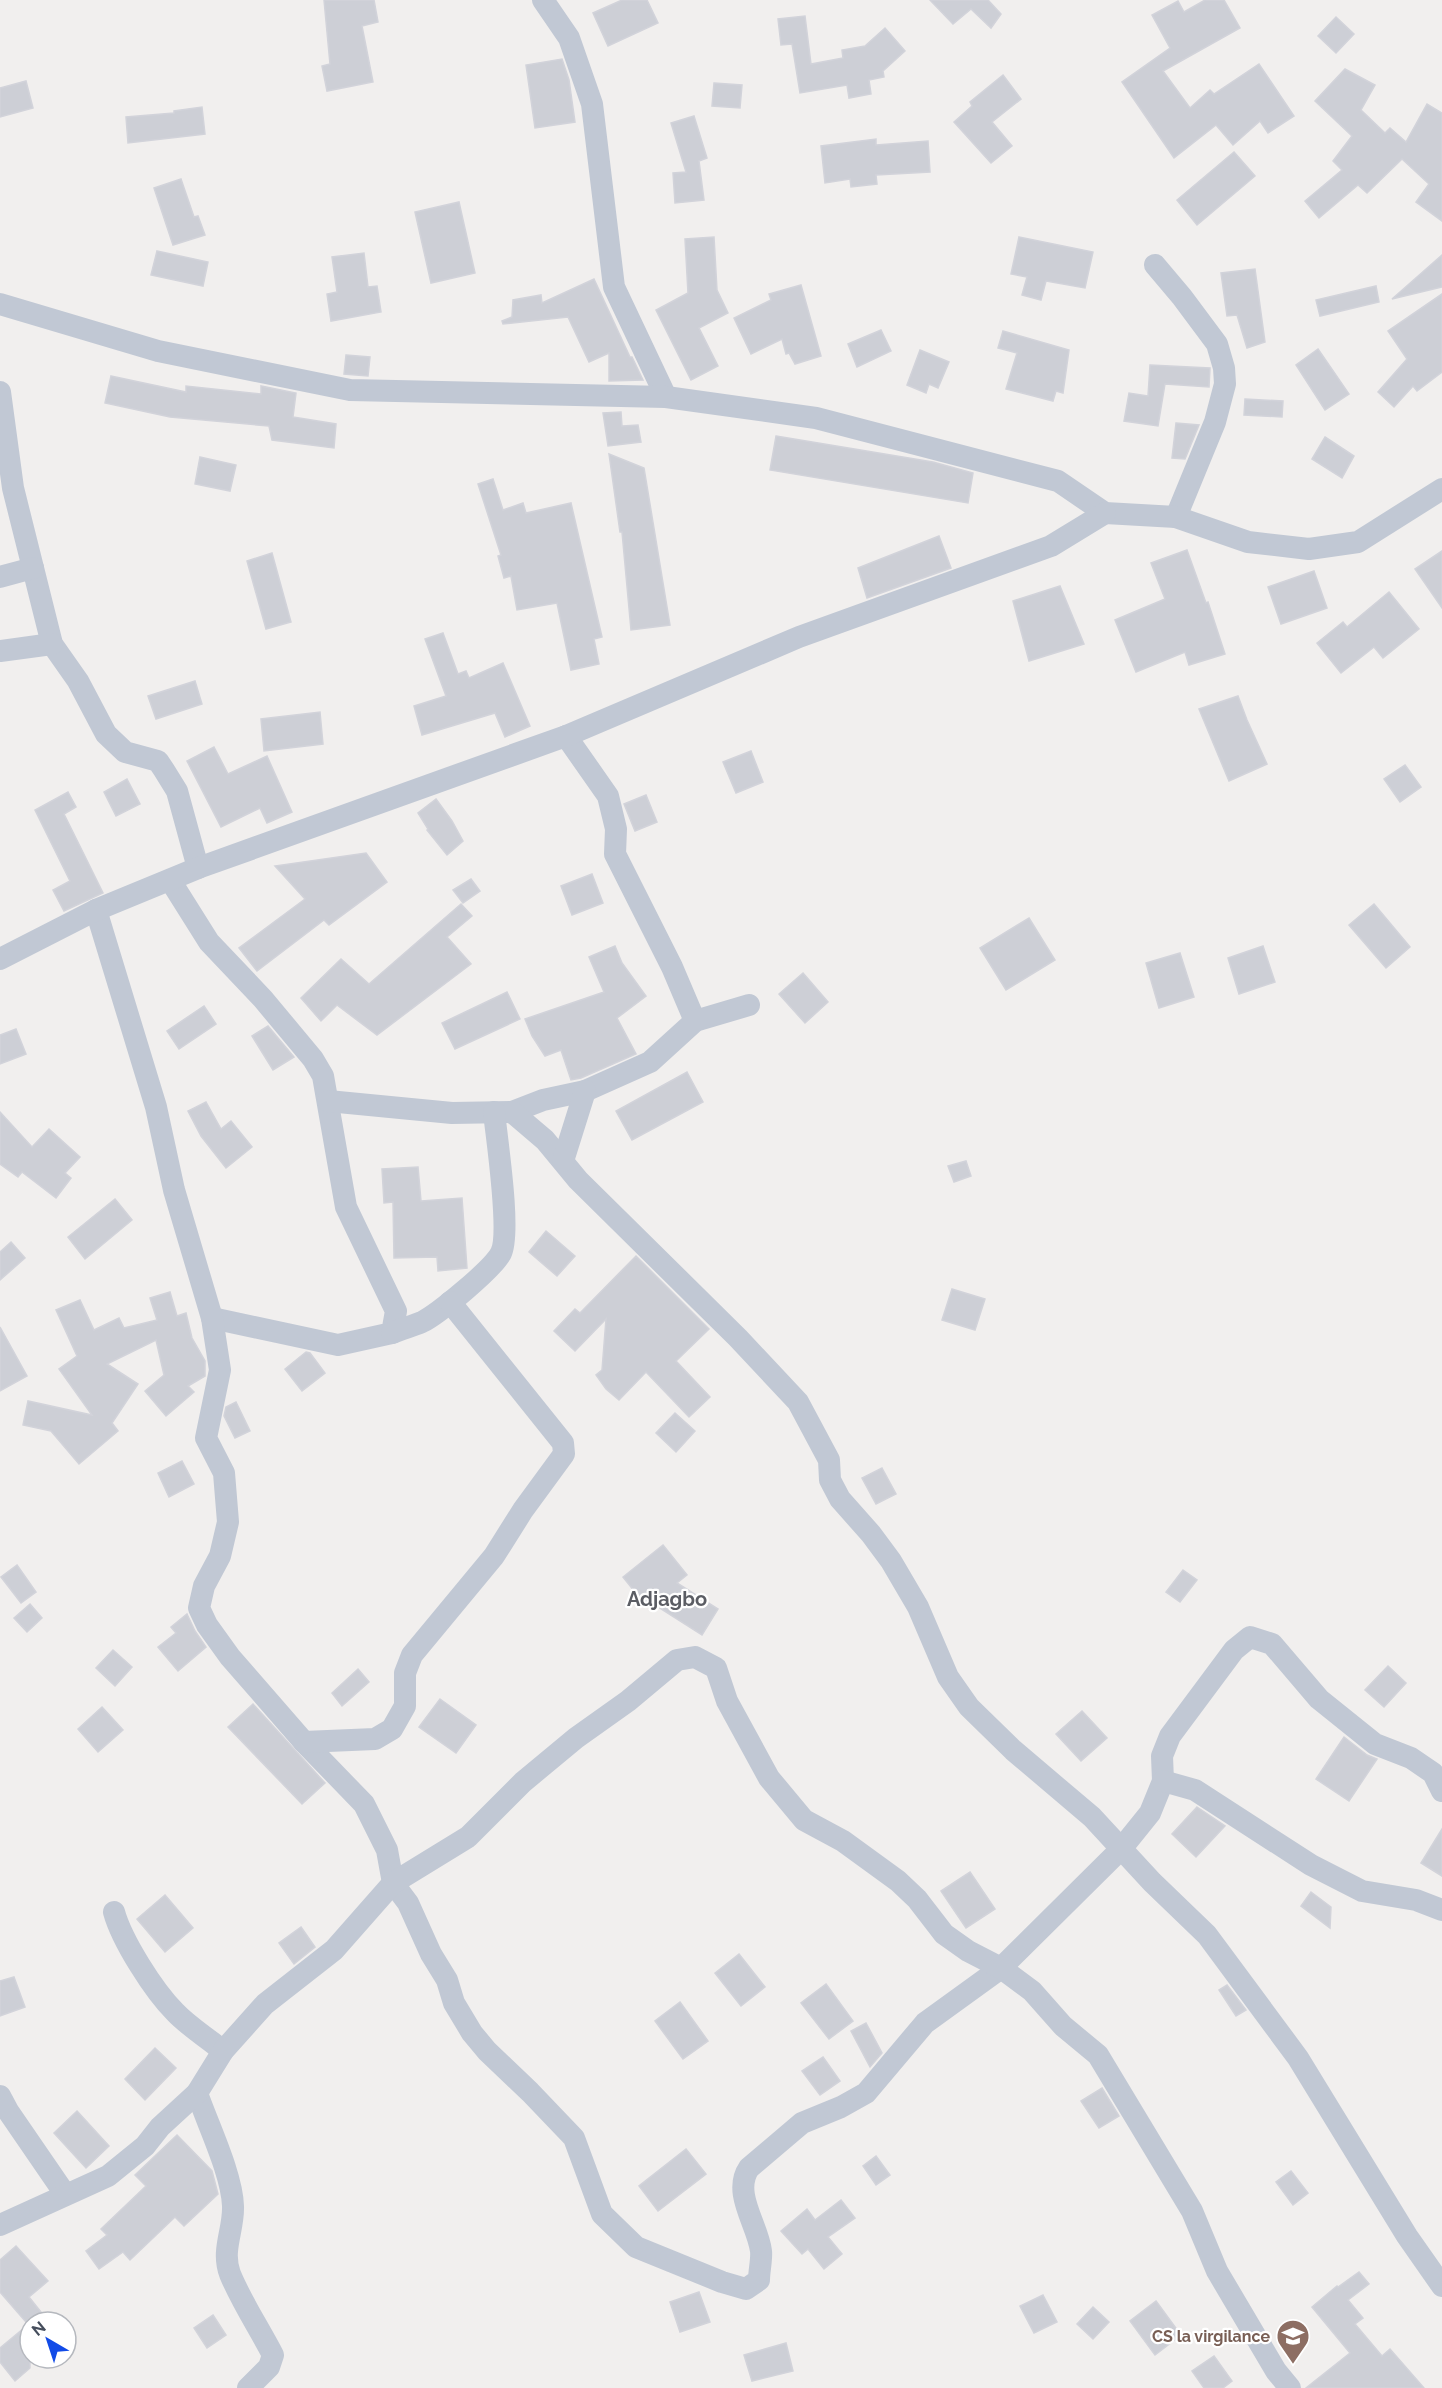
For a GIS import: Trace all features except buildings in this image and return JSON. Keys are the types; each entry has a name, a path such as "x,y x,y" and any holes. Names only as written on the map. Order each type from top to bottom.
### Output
{"street":[{"path":"543,0 569,38 592,104 614,287 666,397"},
{"path":"1155,266 1211,335 1217,344 1224,368 1225,384 1215,422 1176,517"},
{"path":"0,304 158,351 350,390 666,397 816,418 1058,481 1105,513 1176,517 1248,542 1309,549 1358,542 1442,489"},
{"path":"0,392 6,488 33,568 52,644 78,681 106,734 125,752 158,760 177,791 198,868"},
{"path":"0,959 96,910 198,868 566,736 799,636 1051,546 1105,513"},
{"path":"0,577 33,568"},
{"path":"0,651 52,644"},
{"path":"566,736 608,796 616,829 615,854 672,967 695,1021"},
{"path":"170,880 209,942 263,999 314,1059 324,1076 346,1207 396,1311 392,1333"},
{"path":"96,910 156,1107 174,1190 212,1318 220,1370 206,1438 224,1473 228,1522 220,1556 204,1586 199,1608 207,1625 230,1657 304,1742 364,1804 387,1850 393,1883 408,1903 431,1953 447,1980 454,2003 472,2034 574,2138 602,2214 636,2247 722,2282 746,2289 759,2280 762,2252 744,2195 743,2176 748,2168 802,2123 841,2107 866,2092 925,2024 1001,1968 1121,1849 1150,1813 1163,1781 1162,1756 1170,1736 1234,1650 1250,1637 1272,1644 1319,1699 1374,1744 1411,1758 1433,1773 1442,1791"},
{"path":"328,1101 452,1113 503,1112 585,1091 650,1062 695,1021 749,1005"},
{"path":"563,1161 585,1091"},
{"path":"212,1318 338,1345 392,1333 423,1321 450,1302 496,1262 502,1252 505,1231 503,1112"},
{"path":"503,1112 545,1140 578,1180 738,1338 798,1402 829,1460 830,1480 840,1499 891,1561 918,1607 948,1677 969,1707 1012,1750 1092,1817 1207,1935 1292,2049 1407,2236 1442,2286"},
{"path":"304,1742 375,1739 392,1729 405,1706 405,1673 412,1654 494,1556 523,1510 564,1455 563,1443 450,1302"},
{"path":"0,2225 108,2176 145,2146 160,2127 197,2093 224,2051 265,2004 334,1950 393,1883 468,1837 523,1782 677,1660 695,1657 716,1668 726,1701 769,1778 804,1820 843,1841 898,1881 917,1899 944,1934 968,1951 1001,1968 1032,1990 1063,2026 1098,2055 1192,2211 1217,2271 1276,2372 1290,2388"},
{"path":"1163,1781 1195,1790 1311,1865 1362,1891 1416,1900 1442,1910"},
{"path":"114,1912 119,1929 149,1978 175,2012 224,2051"},
{"path":"197,2093 225,2170 233,2205 232,2224 226,2246 230,2272 273,2355 269,2367 248,2388"},
{"path":"0,2096 65,2194"}],"place":[{"name":"CS la virgilance","path":"1293,2365"}],"district":[{"name":"Adjagbo","path":"667,1599"}]}
